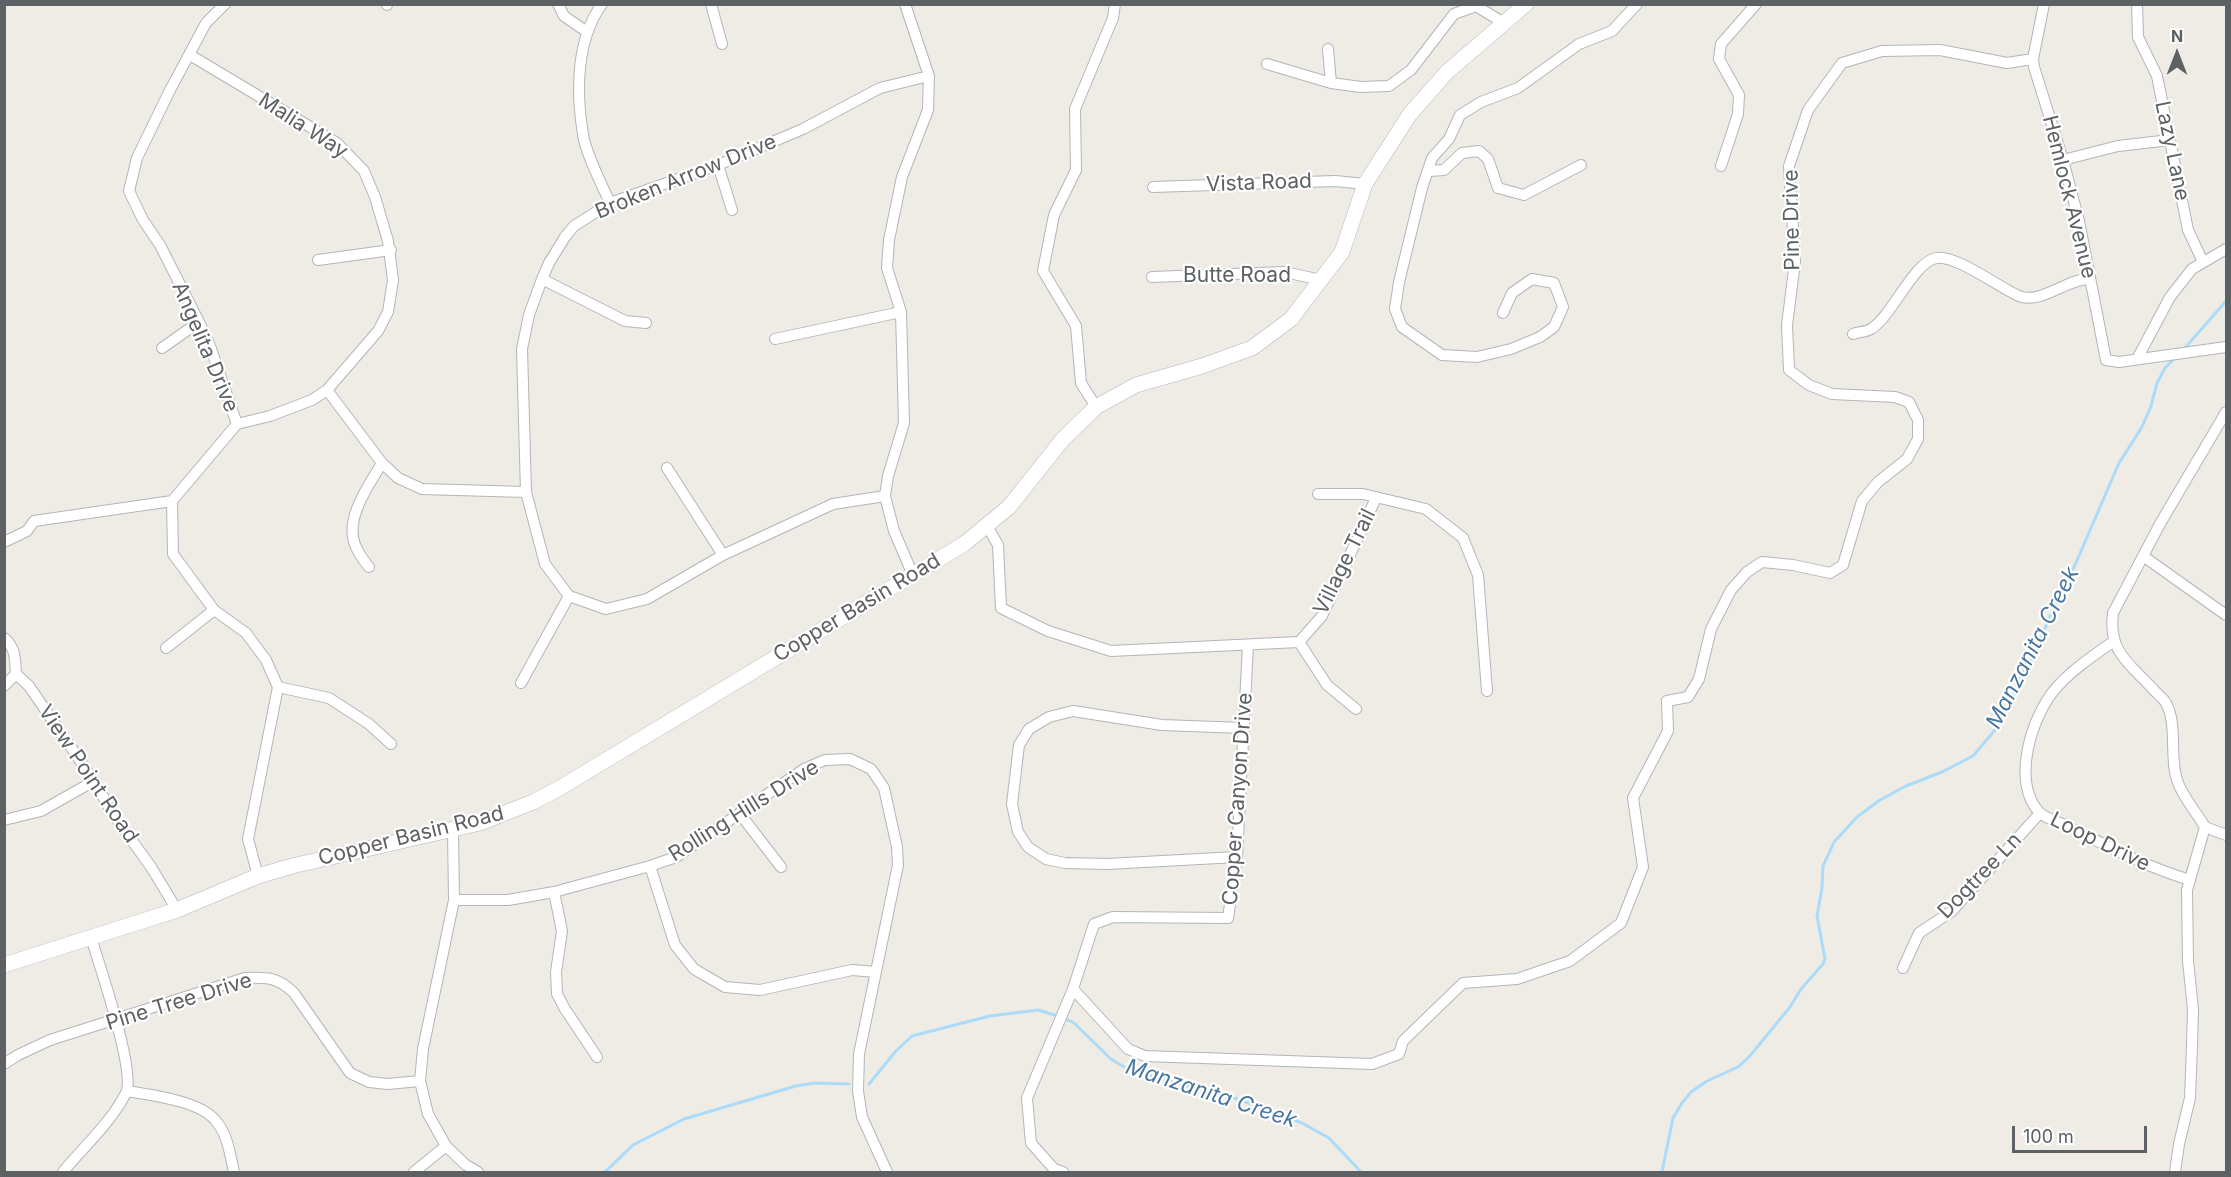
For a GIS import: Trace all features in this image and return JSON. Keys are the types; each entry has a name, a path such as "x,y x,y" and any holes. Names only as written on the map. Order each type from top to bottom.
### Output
{"street":[{"name":"Angelita Drive","path":"172,501 237,424 210,346 199,322 160,245 142,220 129,191 137,158 170,90 206,23 225,4"},
{"path":"558,4 564,16 587,32"},
{"path":"602,4 587,32 581,58 580,97 583,136 609,203"},
{"path":"711,4 722,44"},
{"path":"905,4 929,76 928,110 902,177 889,240 887,268 901,312 904,423 888,476 885,496 894,531 913,574"},
{"path":"1096,407 1081,383 1076,326 1043,271 1054,215 1076,170 1076,109 1113,18 1115,4"},
{"name":"Copper Basin Road","path":"4,965 177,910 258,876 326,858 453,830 508,813 558,789 964,544 1009,507 1063,439 1096,407 1136,385 1202,366 1252,348 1291,319 1342,252 1365,184 1410,114 1447,72 1526,4"},
{"path":"1503,313 1512,293 1532,279 1554,283 1563,307 1554,327 1540,337 1511,349 1477,357 1442,355 1402,327 1395,309 1399,282 1422,188 1432,158 1449,139 1460,115 1481,102 1518,88 1579,44 1612,32 1637,4"},
{"path":"1721,166 1738,114 1738,95 1719,59 1720,44 1756,4"},
{"name":"Hemlock Avenue","path":"2044,4 2033,59 2079,221 2106,360 2119,362 2137,359"},
{"name":"Lazy Lane","path":"2137,4 2138,38 2157,76 2188,230 2203,262"},
{"path":"1267,64 1331,83 1360,87 1389,86 1412,70 1454,14 1476,6 1503,23"},
{"path":"1328,49 1331,83"},
{"name":"Pine Drive","path":"1073,989 1128,1048 1145,1056 1372,1064 1399,1054 1402,1041 1463,983 1517,979 1570,961 1622,923 1643,867 1633,798 1668,731 1667,701 1688,697 1699,679 1711,629 1731,590 1747,572 1762,562 1793,565 1830,573 1843,565 1862,501 1878,482 1906,459 1918,439 1918,420 1909,402 1895,397 1832,394 1809,385 1789,370 1787,325 1795,262 1789,166 1808,110 1842,63 1882,51 1940,50 2007,63 2033,59"},
{"name":"Malia Way","path":"190,55 337,143 354,159 364,171 375,197 391,250 393,280 388,312 378,331 327,390 312,400 270,416 237,424"},
{"name":"Broken Arrow Drive","path":"569,596 545,564 526,492 522,349 529,315 549,262 574,226 609,203 718,165 803,129 880,88 929,76"},
{"path":"2063,160 2118,146 2170,140"},
{"path":"1429,171 1444,170 1462,153 1479,151 1488,159 1498,188 1524,195 1581,165"},
{"path":"718,165 732,210"},
{"name":"Vista Road","path":"1153,187 1335,181 1365,184"},
{"path":"2137,359 2170,297 2192,269 2226,249"},
{"path":"318,260 391,250"},
{"path":"1853,334 1870,329 1882,319 1916,274 1926,263 1935,258 1947,258 2002,285 2019,297 2038,297 2078,279 2089,279"},
{"name":"Butte Road","path":"1152,277 1285,272 1321,280"},
{"path":"542,279 625,321 646,323"},
{"path":"775,339 901,312"},
{"path":"162,348 199,322"},
{"path":"2137,359 2226,347"},
{"path":"327,390 382,463 398,478 422,489 526,492"},
{"path":"2226,412 2113,613 2111,634 2117,650 2165,702 2171,721 2177,781 2205,827 2226,835"},
{"path":"369,567 355,545 353,522 365,491 382,463"},
{"path":"667,468 723,555"},
{"path":"1318,494 1362,494 1426,509 1463,538 1478,574 1487,691"},
{"path":"521,683 569,596 606,609 647,600 723,555 833,504 885,496"},
{"name":"Village Trail","path":"1299,642 1322,616 1376,498"},
{"path":"4,542 27,531 34,521 172,501 173,554 214,610 246,633 266,660 278,687 248,839 258,876"},
{"path":"987,526 998,545 1001,609 1048,631 1111,651 1299,642 1327,685 1356,709"},
{"path":"2143,556 2226,615"},
{"path":"166,648 214,610"},
{"path":"4,638 10,643 15,656 16,674 4,686"},
{"name":"Loop Drive","path":"2114,641 2086,661 2056,688 2038,718 2029,747 2024,775 2028,792 2040,813 2157,870 2190,880"},
{"name":"Copper Canyon Drive","path":"1063,1173 1054,1169 1031,1143 1027,1098 1073,989 1094,924 1113,917 1228,918 1237,857 1248,645"},
{"name":"View Point Road","path":"16,674 29,686 94,781 113,814 151,867 177,910"},
{"path":"278,687 329,698 369,724 391,744"},
{"path":"1237,857 1107,864 1065,863 1046,859 1028,847 1018,832 1012,804 1019,745 1029,729 1049,717 1073,711 1162,725 1244,728"},
{"name":"Rolling Hills Drive","path":"454,900 508,900 554,892 650,866 676,857 804,769 825,760 850,759 871,769 884,788 897,847 898,865 859,1054 858,1091 862,1117 887,1173"},
{"path":"4,820 41,811 94,781"},
{"name":"Dogtree Ln","path":"1903,968 1919,933 1952,911 2040,813"},
{"path":"740,814 781,867"},
{"path":"2175,1173 2190,1098 2193,1009 2188,961 2187,891 2205,827"},
{"path":"453,830 454,900 423,1049 420,1081 428,1113 446,1146 478,1173"},
{"path":"650,866 675,945 694,969 725,987 760,990 852,970 876,972"},
{"path":"554,892 562,931 556,972 557,994 597,1057"},
{"path":"63,1173 102,1129 127,1091 126,1053 91,937"},
{"name":"Pine Tree Drive","path":"4,1064 18,1054 50,1040 116,1021 244,978 265,977 284,983 294,993 350,1073 369,1082 387,1084 420,1081"},
{"path":"127,1091 187,1103 215,1118 226,1140 234,1173"},
{"path":"414,1173 446,1146"}],"waterway":[{"name":"Manzanita Creek","path":"2184,349 2226,301"},
{"name":"Manzanita Creek","path":"1662,1172 1673,1118 1682,1103 1691,1092 1707,1081 1738,1067 1749,1057 1823,964 1825,959 1817,916 1823,866 1834,842 1857,817 1880,800 1973,756 1995,730 2007,711 2075,565 2119,463 2142,427 2157,383 2165,368 2175,358"},
{"name":"Manzanita Creek","path":"869,1084 896,1051 912,1036 990,1016 1038,1010 1058,1016"},
{"name":"Manzanita Creek","path":"1064,1018 1074,1023 1111,1059 1131,1071 1238,1099 1302,1123 1329,1138 1361,1172"},
{"name":"Manzanita Creek","path":"605,1172 633,1145 684,1119 796,1086 815,1083 849,1084"}]}
